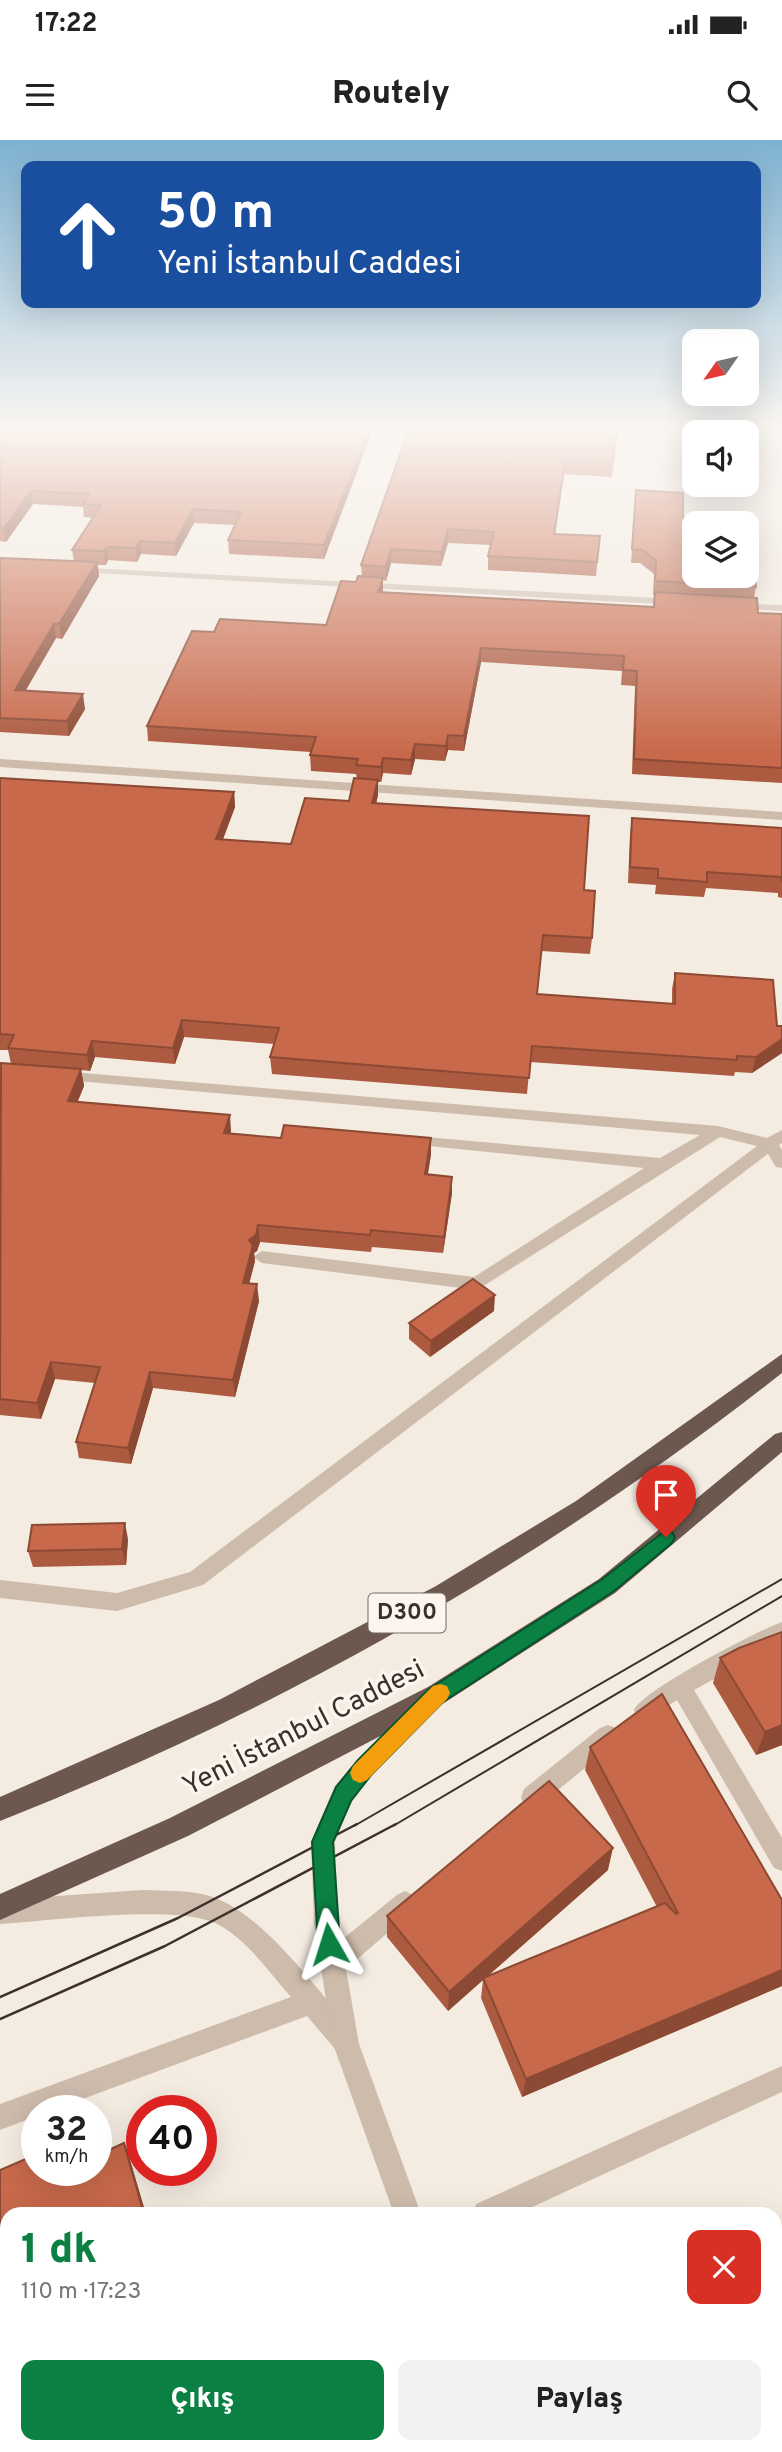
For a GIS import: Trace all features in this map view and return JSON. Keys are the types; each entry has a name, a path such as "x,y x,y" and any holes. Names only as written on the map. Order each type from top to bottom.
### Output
{"highway":[{"name":"Yeni İstanbul Caddesi","path":"0,1809 229,1707 485,1570 574,1515 656,1458 782,1362"},
{"name":"Yeni İstanbul Caddesi","path":"0,1909 191,1821 436,1695 607,1586 782,1440"}],"street":[{"path":"70,569 684,603"},
{"path":"726,605 782,608"},
{"path":"0,763 782,816"},
{"path":"41,1074 718,1131 778,1143"},
{"path":"262,1257 477,1284 718,1131"},
{"path":"392,1138 663,1164"},
{"path":"778,1143 782,1163"},
{"path":"0,1589 117,1602 197,1579 778,1143"},
{"path":"513,1813 598,1742 680,1686 782,1631"},
{"path":"680,1686 782,1860"},
{"path":"405,2207 346,2044 326,1923 323,1842 329,1822 343,1794 365,1767 436,1695"},
{"path":"332,1964 428,1884"},
{"path":"0,1909 143,1902 203,1906 226,1915 248,1930 346,2044"},
{"path":"0,2117 312,2002"},
{"path":"501,2207 782,2079"}],"building":[{"path":"80,537 178,537 175,543 140,541 136,548 72,550"},
{"path":"229,537 327,537 324,545 228,540"},
{"path":"371,537 446,537 442,552 391,549 386,567 361,565"},
{"path":"493,537 600,537 597,562 488,556"},
{"path":"633,537 682,537 682,583 655,581 656,560 642,550 632,549"},
{"path":"0,558 97,562 59,624 54,624 15,690 83,694 67,721 0,718"},
{"path":"358,576 383,578 378,592 654,607 655,592 757,598 758,613 782,614 782,768 634,759 637,671 623,670 624,656 481,648 464,736 448,735 446,746 415,744 411,760 383,758 381,767 356,765 358,759 310,755 316,737 147,726 192,631 214,632 220,619 326,625 341,581 356,582"},
{"path":"0,778 234,792 216,839 291,844 305,798 349,801 354,778 378,780 372,803 589,816 584,890 595,891 592,938 543,935 537,994 675,1004 675,973 773,980 777,1026 782,1026 782,1039 756,1057 737,1056 737,1060 532,1046 529,1078 270,1057 279,1028 182,1020 173,1048 92,1041 87,1055 8,1048 14,1035 0,1034"},
{"path":"632,818 782,828 782,882 781,877 707,872 707,882 658,878 658,869 630,867"},
{"path":"1,1063 81,1069 68,1101 230,1115 224,1133 281,1138 284,1125 431,1138 425,1174 452,1177 444,1237 371,1230 370,1235 258,1225 256,1235 249,1240 253,1245 243,1283 257,1284 233,1380 150,1372 128,1448 76,1442 100,1367 51,1362 37,1403 0,1399"},
{"path":"473,1279 495,1295 431,1341 409,1323"},
{"path":"125,1523 122,1549 28,1551 32,1525"},
{"path":"782,1632 782,1725 765,1732 720,1658"},
{"path":"662,1694 782,1900 782,1970 526,2079 483,1978 665,1903 678,1913 590,1747"},
{"path":"549,1781 613,1848 449,1992 387,1916"},
{"path":"124,2143 126,2186 136,2186 142,2207 0,2207 0,2170 21,2161 21,2186 112,2186 112,2148"}],"tram line":[{"path":"354,1826 782,1579"},
{"path":"393,1826 782,1596"},
{"path":"0,1997 178,1918 357,1824"},
{"path":"0,2019 165,1946 396,1824"}],"slow traffic":[{"path":"360,1773 440,1693"}],"route":[{"path":"329,1944 323,1842 329,1822 343,1794 365,1767 436,1695 607,1586 666,1537"}]}
